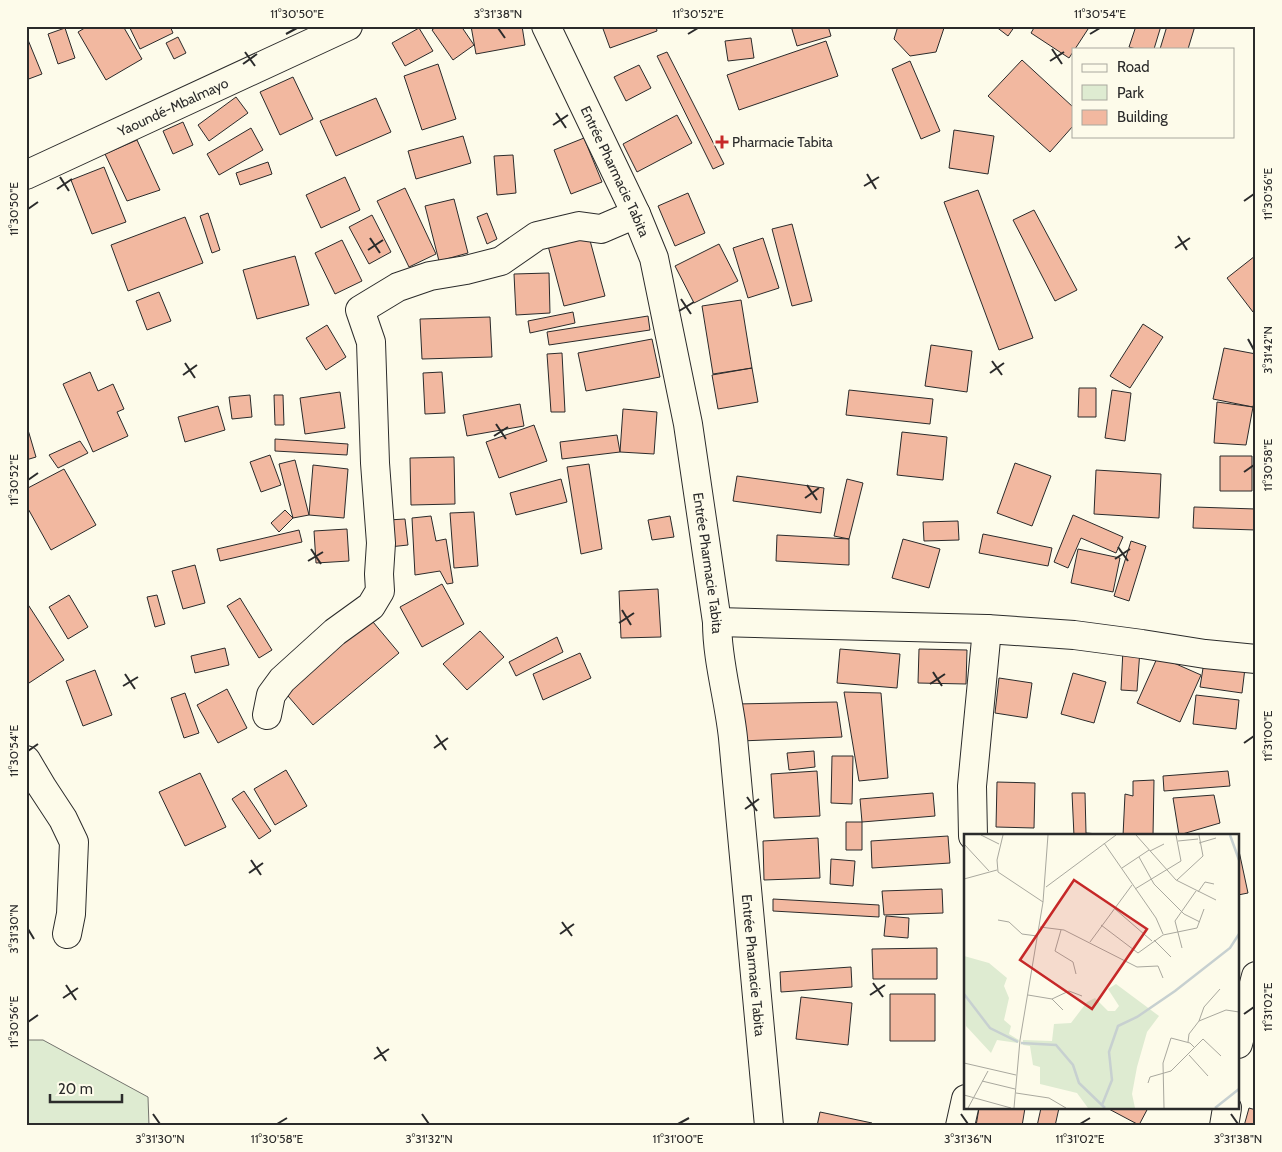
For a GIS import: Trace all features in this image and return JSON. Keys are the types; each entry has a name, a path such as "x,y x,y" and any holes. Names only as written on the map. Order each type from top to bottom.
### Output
{"main road":[{"name":"Yaoundé-Mbalmayo","path":"26,175 348,26"},
{"name":"Entrée Pharmacie Tabita","path":"546,26 636,214 654,258 688,424 717,622 717,640 732,729 750,944 769,1126"},
{"path":"267,715 270,695 282,680 335,632 371,606 380,591 381,543 375,463 370,342 360,310 398,287 430,276 466,270 501,261 537,236 579,226 601,229 636,214"},
{"path":"717,622 987,629 1074,635 1205,654 1256,659"},
{"path":"973,834 972,786 987,629"},
{"path":"26,760 63,819 74,842 71,914 67,934"},
{"path":"1240,1036 1256,976"},
{"path":"960,1126 964,1108"},
{"path":"1224,1126 1227,1110"}],"green space":[{"path":"26,1040 43,1040 148,1097 149,1126 26,1126"}],"building":[{"path":"88,26 123,26 142,59 106,80 78,32"},
{"path":"129,26 170,26 173,33 140,49"},
{"path":"437,26 461,26 474,45 453,60 432,30"},
{"path":"471,26 522,26 525,45 476,54"},
{"path":"602,26 656,26 657,31 610,48"},
{"path":"791,26 828,26 831,36 797,46"},
{"path":"898,26 942,26 944,28 936,52 910,56 894,39"},
{"path":"995,26 1015,26 1008,36"},
{"path":"1035,26 1090,26 1076,48 1072,48 1072,54 1069,58 1031,33"},
{"path":"1136,26 1161,26 1154,48 1129,47"},
{"path":"1167,26 1195,26 1188,48 1160,48"},
{"path":"65,28 75,58 58,64 48,34"},
{"path":"419,28 433,51 405,66 392,43"},
{"path":"26,35 42,74 26,80"},
{"path":"178,37 186,53 174,59 166,43"},
{"path":"751,38 754,58 728,61 725,41"},
{"path":"826,41 838,76 739,110 727,75"},
{"path":"667,52 724,164 713,169 657,56"},
{"path":"1022,60 1072,106 1072,127 1050,152 988,96"},
{"path":"910,61 940,131 921,139 892,69"},
{"path":"438,64 456,119 422,130 404,76"},
{"path":"639,65 651,88 626,101 614,77"},
{"path":"293,77 313,119 280,135 260,92"},
{"path":"236,97 248,113 209,141 198,125"},
{"path":"376,98 391,132 336,156 320,121"},
{"path":"677,115 692,143 637,172 623,144"},
{"path":"183,122 193,145 173,154 163,131"},
{"path":"251,128 263,150 219,175 207,154"},
{"path":"954,130 994,136 988,174 949,168"},
{"path":"463,136 471,163 416,179 408,151"},
{"path":"584,138 602,182 571,194 554,150"},
{"path":"137,140 160,190 127,201 105,154"},
{"path":"513,155 516,193 497,195 494,156"},
{"path":"268,162 272,174 240,185 236,173"},
{"path":"104,167 126,222 92,234 71,180"},
{"path":"345,177 360,210 321,228 306,195"},
{"path":"405,188 436,254 409,267 377,201"},
{"path":"978,190 1033,338 999,350 944,202"},
{"path":"688,193 705,233 675,246 658,206"},
{"path":"454,199 468,253 439,261 425,206"},
{"path":"1034,210 1077,290 1055,301 1013,220"},
{"path":"208,213 220,250 212,253 200,216"},
{"path":"487,213 497,239 487,244 477,217"},
{"path":"372,215 391,252 369,264 349,227"},
{"path":"185,217 203,263 128,291 111,245"},
{"path":"792,224 812,301 792,306 772,229"},
{"path":"588,233 605,296 564,306 547,242"},
{"path":"763,238 779,288 748,298 733,248"},
{"path":"342,240 362,281 335,294 315,253"},
{"path":"719,244 738,281 694,303 675,266"},
{"path":"295,256 309,305 257,319 243,270"},
{"path":"1255,256 1256,309 1253,312 1227,278"},
{"path":"549,273 550,313 516,315 514,274"},
{"path":"159,292 171,321 147,330 136,301"},
{"path":"741,300 752,368 713,374 702,306"},
{"path":"573,312 575,323 530,333 528,321"},
{"path":"648,316 650,330 549,345 547,332"},
{"path":"490,317 492,357 422,359 420,319"},
{"path":"1143,324 1163,337 1130,388 1110,376"},
{"path":"327,325 346,357 326,370 306,338"},
{"path":"652,339 660,377 586,391 578,353"},
{"path":"931,345 972,351 967,392 925,386"},
{"path":"1224,348 1256,354 1256,392 1253,407 1213,399"},
{"path":"562,353 565,412 551,412 547,354"},
{"path":"752,368 758,402 718,409 712,375"},
{"path":"90,372 98,391 113,384 124,409 117,412 128,436 93,452 63,384"},
{"path":"442,372 445,413 425,414 423,373"},
{"path":"1079,388 1096,388 1096,417 1078,417"},
{"path":"849,390 933,399 930,424 846,415"},
{"path":"1112,390 1131,393 1125,441 1105,438"},
{"path":"340,392 345,428 305,434 300,398"},
{"path":"250,395 252,417 232,419 229,397"},
{"path":"274,395 283,395 284,425 275,425"},
{"path":"1217,402 1253,407 1246,445 1214,443"},
{"path":"520,404 524,426 467,436 463,415"},
{"path":"218,406 225,430 185,442 178,417"},
{"path":"623,409 657,412 654,454 620,452"},
{"path":"26,423 36,457 26,460"},
{"path":"534,425 547,461 499,478 486,442"},
{"path":"902,432 947,437 943,480 897,475"},
{"path":"617,435 620,452 562,459 560,442"},
{"path":"275,439 348,444 347,455 275,451"},
{"path":"80,441 88,453 58,468 49,455"},
{"path":"270,455 281,485 261,492 250,462"},
{"path":"1220,456 1252,456 1252,491 1220,491"},
{"path":"454,457 455,504 411,505 410,458"},
{"path":"295,460 309,515 293,518 279,464"},
{"path":"1015,463 1051,476 1032,526 997,513"},
{"path":"589,464 602,549 581,554 567,467"},
{"path":"313,465 348,469 344,518 309,515"},
{"path":"64,469 96,525 51,550 26,505 26,489"},
{"path":"1096,470 1161,474 1159,518 1094,514"},
{"path":"737,476 824,488 821,513 733,501"},
{"path":"561,479 567,502 516,515 510,493"},
{"path":"847,479 863,483 849,539 834,536"},
{"path":"1194,507 1256,509 1256,530 1193,528"},
{"path":"285,510 293,518 279,532 271,523"},
{"path":"474,512 478,566 454,568 450,513"},
{"path":"1073,515 1123,537 1116,553 1081,538 1068,568 1054,562"},
{"path":"431,516 436,541 446,539 453,583 447,584 440,571 415,575 412,518"},
{"path":"670,516 674,537 652,540 648,520"},
{"path":"405,519 408,545 389,547 388,520"},
{"path":"958,521 959,540 924,541 923,522"},
{"path":"347,529 349,561 316,563 314,531"},
{"path":"299,530 302,542 220,561 217,549"},
{"path":"983,534 1052,548 1048,566 979,553"},
{"path":"777,535 849,539 849,565 776,561"},
{"path":"903,539 940,549 929,588 892,578"},
{"path":"1131,541 1146,546 1129,601 1114,596"},
{"path":"1078,549 1120,558 1113,592 1071,583"},
{"path":"195,565 205,603 183,609 172,571"},
{"path":"442,584 464,624 422,647 400,607"},
{"path":"658,589 661,637 621,638 619,591"},
{"path":"69,595 88,627 68,639 49,607"},
{"path":"157,595 165,624 155,627 147,597"},
{"path":"240,598 272,650 259,658 227,606"},
{"path":"26,603 64,660 26,685"},
{"path":"368,616 399,653 313,725 282,689"},
{"path":"480,631 504,657 467,690 443,664"},
{"path":"557,637 563,652 516,676 509,662"},
{"path":"225,648 229,665 195,673 191,656"},
{"path":"840,649 900,654 897,688 837,683"},
{"path":"919,649 967,650 966,684 918,683"},
{"path":"1123,649 1140,650 1137,691 1121,690"},
{"path":"580,653 591,678 543,700 533,674"},
{"path":"1158,656 1201,675 1180,722 1137,703"},
{"path":"1204,662 1245,668 1242,693 1200,687"},
{"path":"95,670 112,715 83,726 66,681"},
{"path":"1073,673 1106,682 1094,723 1061,714"},
{"path":"999,678 1032,683 1027,718 995,713"},
{"path":"227,689 247,728 218,743 197,705"},
{"path":"844,692 881,693 888,778 859,781"},
{"path":"185,693 199,733 184,738 171,698"},
{"path":"1196,695 1239,700 1236,729 1193,724"},
{"path":"837,702 842,737 740,741 736,704"},
{"path":"814,751 815,767 789,770 787,753"},
{"path":"832,756 853,756 852,804 831,803"},
{"path":"286,770 307,806 275,825 254,789"},
{"path":"817,771 820,816 774,818 771,774"},
{"path":"1228,771 1230,786 1164,791 1163,776"},
{"path":"200,773 226,827 185,846 159,792"},
{"path":"1154,780 1153,834 1123,834 1125,794 1133,796 1133,781"},
{"path":"997,782 1035,783 1034,828 996,827"},
{"path":"244,791 271,831 259,839 232,799"},
{"path":"933,793 935,816 862,822 860,799"},
{"path":"1072,793 1085,793 1086,833 1098,834 1074,834"},
{"path":"1214,795 1220,823 1179,834 1173,798"},
{"path":"846,822 862,822 862,850 846,850"},
{"path":"948,836 950,863 872,868 871,841"},
{"path":"818,838 820,878 764,880 763,841"},
{"path":"1240,856 1248,893 1240,895"},
{"path":"831,859 855,861 853,886 830,884"},
{"path":"942,889 943,913 884,915 882,891"},
{"path":"773,899 879,905 879,917 773,911"},
{"path":"886,916 909,918 908,938 884,936"},
{"path":"937,948 937,979 873,979 872,949"},
{"path":"851,967 852,987 781,992 780,972"},
{"path":"890,994 935,994 935,1041 890,1041"},
{"path":"801,997 852,1003 848,1045 796,1039"},
{"path":"1249,1108 1256,1110 1256,1126 1244,1126"},
{"path":"979,1110 1025,1110 1022,1126 976,1126"},
{"path":"1041,1110 1059,1110 1055,1126 1037,1126"},
{"path":"1111,1110 1147,1110 1139,1125"},
{"path":"820,1112 872,1123 871,1126 817,1126"}],"place":[{"name":"Pharmacie Tabita","path":"722,142"}]}
